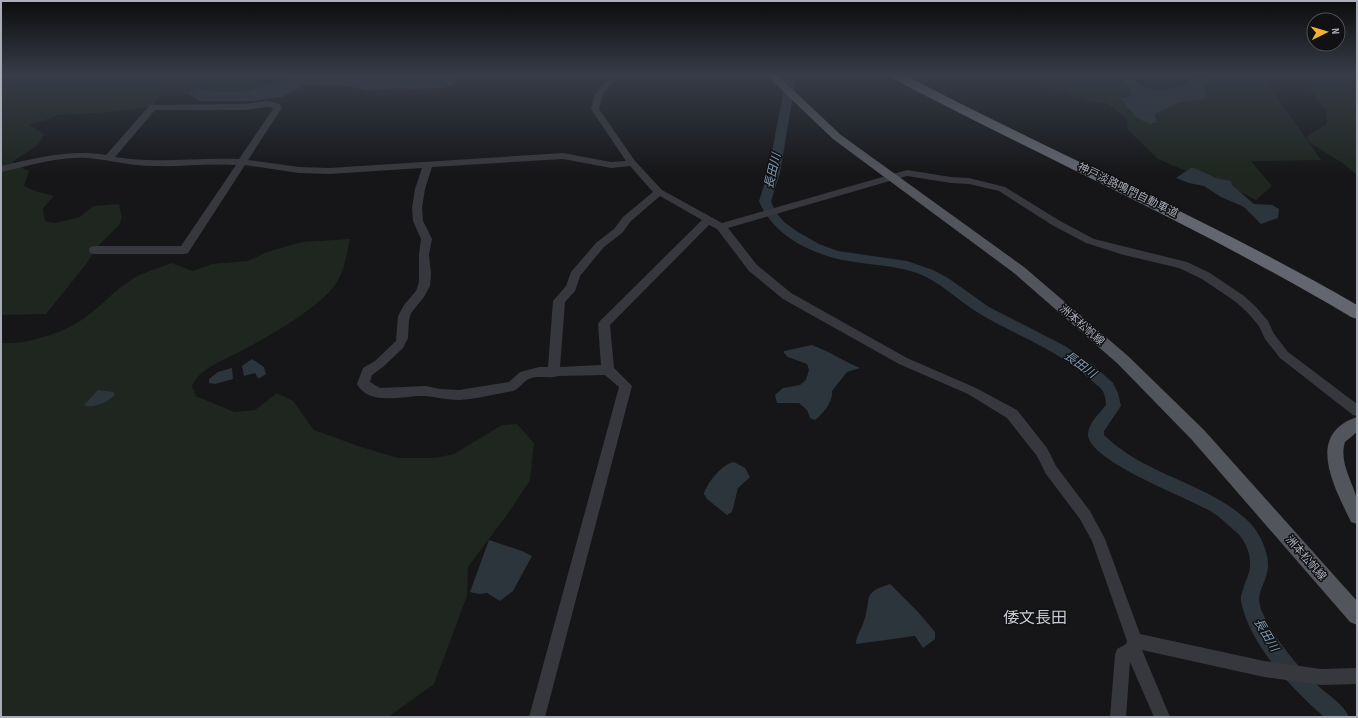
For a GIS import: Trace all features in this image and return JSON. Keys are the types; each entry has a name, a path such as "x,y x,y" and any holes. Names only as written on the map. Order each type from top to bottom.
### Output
{"highway":[{"name":"神戸淡路鳴門自動車道","path":"958,108 1179,215 1259,257 1357,313"},
{"name":"神戸淡路鳴門自動車道","path":"974,108 1258,248 1357,305"}],"main road":[{"name":"洲本松帆線","path":"805,108 837,138 1019,270 1123,360 1198,435 1357,615"},
{"path":"1357,424 1349,428 1338,440 1334,452 1336,465 1357,516"}],"street":[{"path":"108,159 153,108"},
{"path":"94,250 184,250 278,108"},
{"path":"595,108 632,163 659,192 721,227 753,268 787,296 903,361 972,391 1012,414 1042,452 1051,470 1085,515 1098,539 1134,645 1162,717"},
{"path":"1,169 65,156 87,155 136,163 159,164 218,161 243,162 311,171 563,156 611,165 632,163"},
{"path":"428,164 419,188 417,203 417,217 420,228 426,238 424,256 426,274 424,287 404,314 402,323 404,335 399,344 378,364 370,368 365,374 363,384 369,389 379,393 426,390 440,394 459,395 513,386 524,375 538,372 554,373 608,370"},
{"path":"721,227 907,173 951,180 969,181 1002,189 1056,223 1090,241 1172,262 1206,276 1240,299 1252,310 1264,324 1269,336 1284,355 1357,411"},
{"path":"554,373 559,301 571,288 575,275 600,245 618,231 627,219 659,192"},
{"path":"537,717 626,386 608,370 604,324 708,220"},
{"path":"1134,645 1264,669 1321,677 1357,676"},
{"path":"1118,717 1123,655 1134,645"}],"shaded area":[{"path":"1,108 142,108 113,112 59,115 29,125 44,134 42,139 31,150 12,162 29,171 24,186 38,192 54,196 43,208 45,221 55,223 80,217 93,206 119,204 122,218 119,225 98,246 87,263 46,314 1,315"},
{"path":"1113,108 1135,108 1157,122 1155,114 1169,108 1284,108 1321,160 1251,161 1272,186 1256,200 1192,167 1186,171 1158,159 1127,129 1128,120"},
{"path":"1128,108 1169,108 1155,114 1157,122 1150,124 1137,118"},
{"path":"1323,108 1357,108 1357,175 1344,164 1309,142 1306,137 1325,125 1327,122 1326,112"},
{"path":"1192,167 1216,178 1231,181 1232,185 1254,204 1272,205 1279,209 1278,218 1261,224 1244,207 1221,197 1204,186 1189,183 1176,178"},
{"path":"350,239 346,260 338,280 322,299 281,328 207,369 200,374 192,386 196,396 234,412 255,410 277,393 293,401 314,430 358,446 398,458 435,458 454,454 502,425 517,424 534,443 530,480 509,512 468,567 467,596 434,684 388,717 1,717 1,343 21,342 42,338 72,326 87,317 122,286 133,279 171,263 193,271 212,264 248,261 267,252 302,242"},
{"path":"812,345 860,368 847,372 832,391 831,399 827,407 815,420 810,418 807,410 799,403 777,403 775,395 783,388 800,385 806,380 809,370 807,364 788,357 784,351"},
{"path":"252,359 264,367 266,374 260,378 258,378 255,373 244,376 242,366"},
{"path":"232,368 233,379 215,384 209,383 209,379 218,372"},
{"path":"98,390 113,392 115,395 100,404 92,406 84,405"},
{"path":"734,462 745,468 750,477 738,488 732,512 727,515 707,499 704,494 708,485 720,470"},
{"path":"489,540 532,556 513,591 500,601 487,593 479,594 470,592"},
{"path":"890,584 918,612 935,632 935,639 923,648 915,636 856,644 864,621 869,597 875,590"}],"waterway":[{"name":"長田川","path":"786,108 774,173 765,201 776,220 789,232 831,253 848,257 895,263 929,273 944,281 984,310 1060,349 1088,368 1109,388 1114,406 1096,429 1096,437 1108,449 1127,463 1218,507 1243,527 1256,547 1259,567 1249,599 1256,621 1277,653 1307,689 1339,717"}],"district":[{"name":"倭文長田","path":"1035,618"}]}
